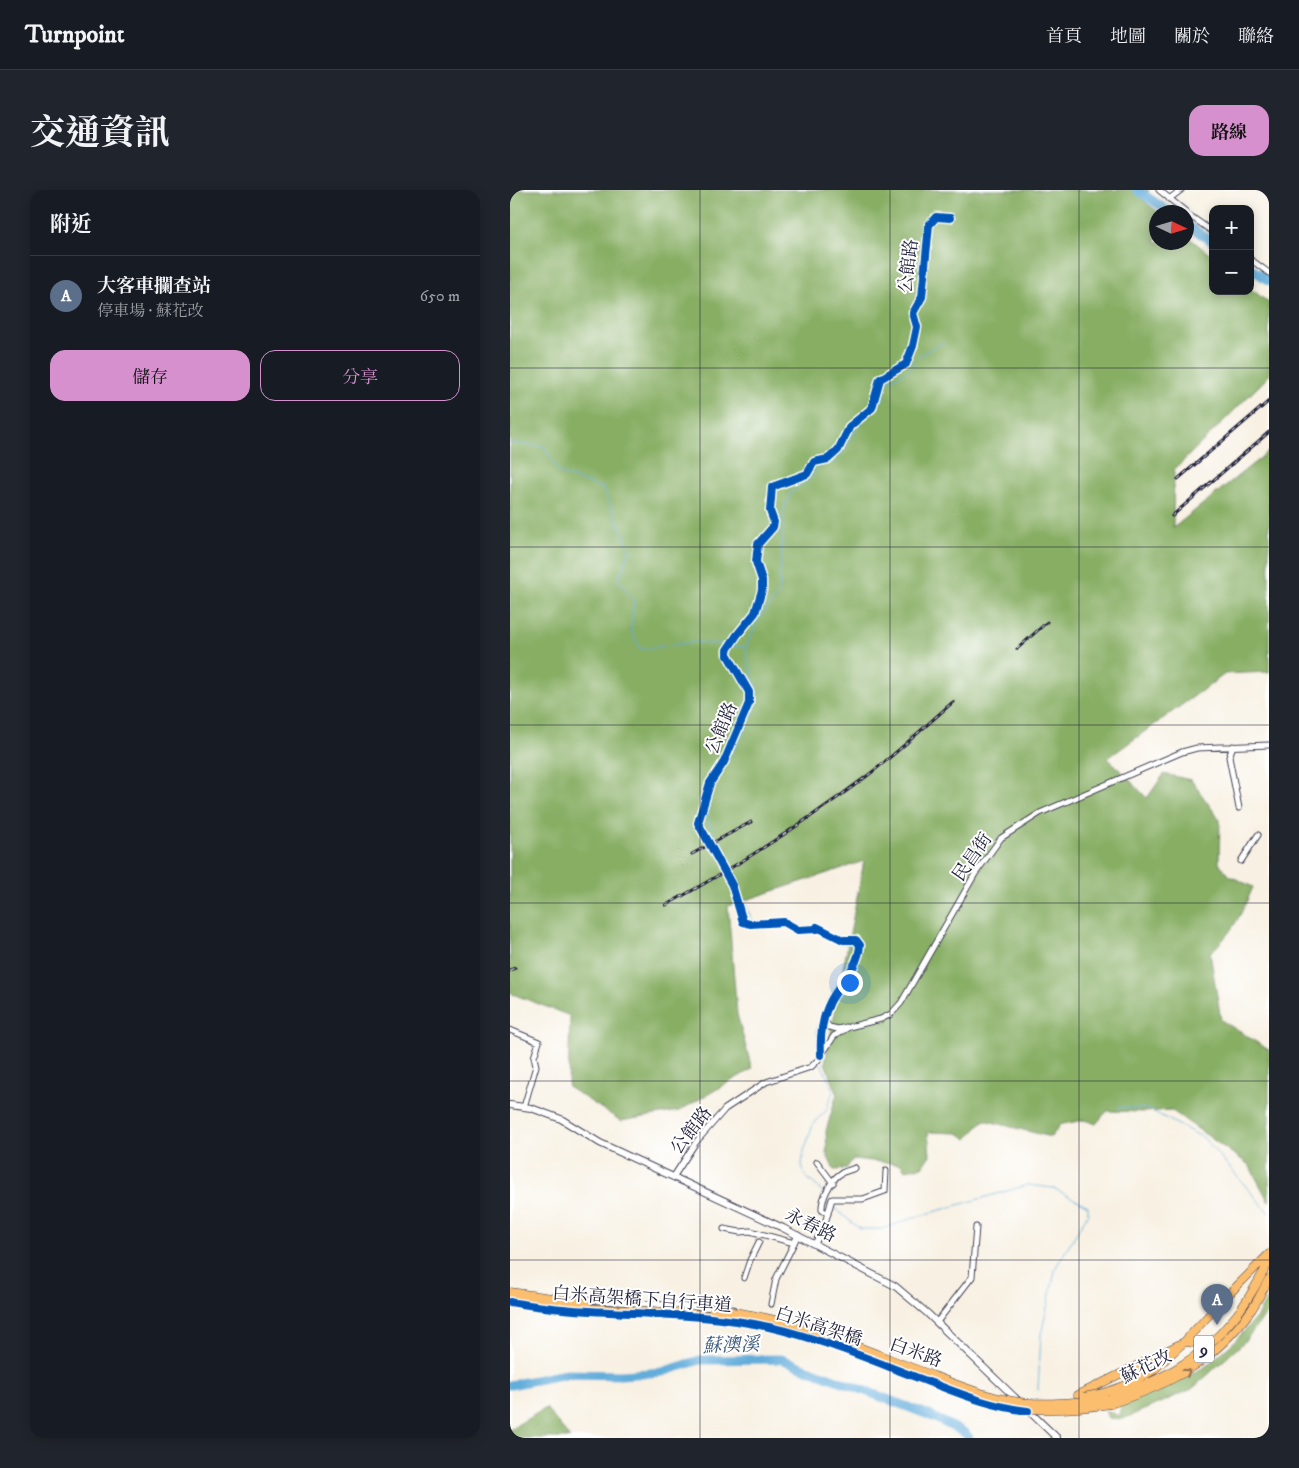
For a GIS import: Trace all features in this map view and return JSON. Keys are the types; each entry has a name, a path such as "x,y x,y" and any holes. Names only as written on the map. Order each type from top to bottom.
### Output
{"main road":[{"path":"1108,1399 1154,1370 1184,1342 1269,1254"},
{"path":"1149,1384 1180,1365 1223,1327 1242,1303 1269,1261"},
{"name":"蘇花改","path":"1108,1399 1149,1384 1178,1368 1205,1348 1235,1318 1269,1261"},
{"name":"蘇花改","path":"1108,1399 1144,1393 1170,1382 1204,1360 1226,1342 1252,1308 1269,1279"},
{"name":"白米高架橋","path":"510,1291 585,1303 703,1309 750,1314 805,1328 996,1398 1039,1404 1108,1399"},
{"name":"白米高架橋","path":"510,1299 584,1308 719,1316 750,1321 803,1333 1003,1406 1031,1410 1055,1410 1108,1399"},
{"path":"1078,1395 1184,1342 1205,1344"}],"street":[{"path":"1159,190 1177,205"},
{"path":"1169,199 1181,190"},
{"name":"公館路","path":"698,823 710,783 724,762 749,703 749,692 727,654 727,650 755,613 762,590 762,580 756,562 758,544 773,527 774,522 770,511 772,486 807,474 814,462 828,458 838,450 850,426 872,408 880,380 906,364 913,346 917,327 913,313 922,297 929,225 936,217 950,218"},
{"path":"1194,218 1209,229"},
{"path":"1254,262 1269,273"},
{"path":"1233,746 1229,757 1239,808"},
{"name":"民昌街","path":"821,1055 834,1036 849,1027 881,1019 891,1014 900,1003 975,874 1001,838 1040,813 1182,752 1197,748 1269,746"},
{"path":"1241,861 1258,835"},
{"path":"732,885 743,922 750,924 784,922 798,930 817,930 817,927 843,940 856,940 860,945 858,956 850,972 829,1002 822,1030 821,1055"},
{"path":"824,1020 829,1027 838,1029 849,1027"},
{"path":"510,1030 539,1042 534,1058 536,1066 524,1107"},
{"name":"公館路","path":"674,1176 696,1142 725,1109 766,1082 811,1067 821,1055"},
{"name":"永春路","path":"510,1105 524,1107 561,1119 600,1142 798,1235 895,1286 936,1322 1057,1438"},
{"path":"817,1162 833,1183"},
{"path":"828,1214 822,1210 822,1203 833,1183 840,1174 855,1168"},
{"path":"815,1244 828,1214 832,1199 863,1199 885,1191 886,1171"},
{"path":"936,1322 972,1277 976,1227"},
{"path":"724,1229 740,1232 750,1231 794,1243"},
{"path":"771,1304 776,1279 798,1235"},
{"path":"744,1278 759,1242"},
{"name":"白米路","path":"510,1291 585,1300 722,1307 751,1312 806,1326 976,1389 1016,1398"}],"green space":[{"path":"510,190 1149,190 1143,200 1149,205 1149,250 1194,250 1194,242 1209,254 1209,295 1254,295 1254,291 1269,303 1269,376 1174,470 1173,528 1269,451 1269,672 1225,674 1108,758 1147,798 1164,774 1191,780 1220,820 1219,863 1230,876 1253,887 1236,923 1225,938 1210,953 1221,1020 1269,1050 1269,1202 1249,1165 1171,1110 1145,1112 1107,1111 1096,1124 1084,1120 1058,1125 1059,1127 1051,1137 984,1120 967,1139 958,1133 928,1132 930,1155 922,1167 905,1170 901,1164 853,1159 846,1169 834,1170 827,1155 826,1131 837,1093 825,1063 864,861 728,906 737,1014 752,1069 679,1111 621,1121 568,1087 570,1016 510,993"},
{"path":"1269,1296 1269,1311 1243,1343 1192,1389 1123,1419 1108,1418 1105,1410 1120,1416 1121,1403 1170,1386 1206,1366 1233,1343 1256,1318"},
{"path":"546,1408 570,1438 510,1438 510,1429"}],"waterway":[{"path":"1137,190 1160,205"},
{"path":"1194,229 1209,239"},
{"path":"1254,271 1269,281"},
{"path":"746,646 759,619 779,593 784,509 791,493 812,477 820,466 837,461 859,426 884,399 887,382 909,370 920,355 943,342"},
{"path":"510,443 544,446 559,473 603,488 630,550 618,580 634,600 631,632 641,649 694,642 728,645"},
{"path":"727,762 752,717 758,699 758,692 749,665 746,647 732,646"},
{"path":"715,835 708,819 710,792 723,767"},
{"path":"719,845 728,865"},
{"path":"732,873 753,922"},
{"path":"758,928 775,925"},
{"path":"823,933 837,943 854,945 858,950"},
{"path":"824,1010 840,978 857,953"},
{"path":"818,1044 817,1030 822,1016"},
{"path":"820,1061 833,1091 826,1111 814,1122 804,1151 802,1164 804,1175 823,1192"},
{"path":"1117,1107 1148,1109 1204,1138 1269,1213"},
{"path":"833,1207 860,1229 882,1229 916,1217 1028,1185 1053,1188 1088,1206 1088,1214 1056,1267 1041,1335 1038,1390"},
{"name":"蘇澳溪","path":"510,1385 566,1374 621,1375 662,1372 700,1360 781,1359 929,1415 965,1433 969,1438"}],"tunnel":[{"path":"698,823 732,885"}],"railway":[{"path":"1178,479 1269,401"},
{"path":"1172,516 1269,432"},
{"path":"1017,649 1047,622"},
{"path":"666,905 718,876 794,828 843,794 900,749 953,702"},
{"path":"692,854 751,822"},
{"path":"510,970 515,968"}],"cycle path":[{"path":"821,1055 822,1028 827,1008 856,961 860,945 856,940 843,940 817,927 817,929 798,930 784,922 750,924 743,922 732,885 698,823 710,783 724,762 749,703 749,692 727,654 727,650 755,613 762,590 762,580 756,562 758,544 773,527 774,522 770,511 772,487 807,474 814,462 828,459 838,450 850,426 872,408 880,379 906,364 913,346 917,327 913,313 922,297 929,225 936,217 950,218"},
{"name":"白米高架橋下自行車道","path":"510,1302 575,1310 705,1317 769,1327 833,1346 971,1397 1004,1407 1028,1411"}],"place":[{"name":"大客車攔查站","path":"1217,1325"}]}
